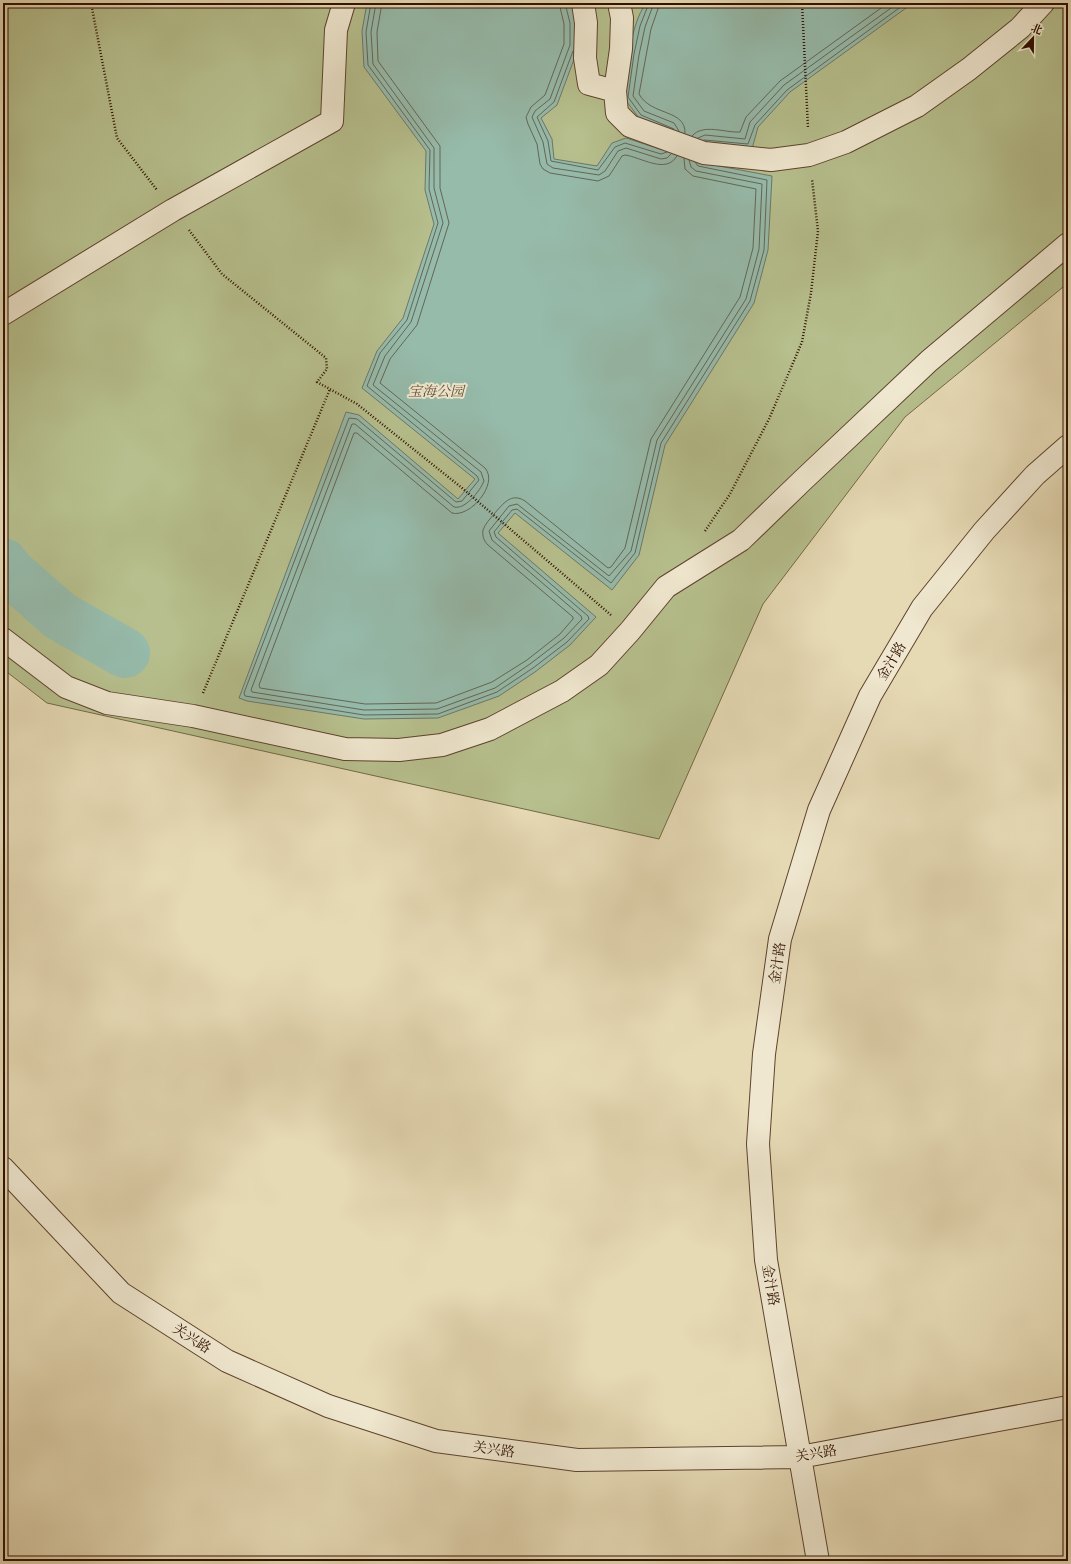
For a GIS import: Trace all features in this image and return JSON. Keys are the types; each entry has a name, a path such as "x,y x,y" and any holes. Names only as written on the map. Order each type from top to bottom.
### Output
{"street":[{"path":"3,314 173,210 332,121 336,30 344,3"},
{"path":"583,3 586,23 585,58 589,84 615,91"},
{"path":"619,3 622,18 615,91 617,113 630,126 704,153 771,160 809,155 846,142 917,106 1020,28 1044,3"},
{"path":"3,639 66,687 107,703 194,716 345,750 399,750 442,745 490,729 562,691 599,665 630,631 666,587 741,540 802,480 929,361 1068,244"},
{"name":"金汁路","path":"818,1561 766,1260 758,1144 764,1054 780,938 819,810 870,696 927,602 984,531 1035,475 1068,446"},
{"name":"关兴路","path":"3,1168 121,1293 227,1361 328,1406 436,1441 577,1460 800,1457 1068,1407"}],"path":[{"path":"91,3 117,138 222,274 326,358 327,369 317,382 358,404 462,488 630,631"},
{"path":"704,532 730,494 769,419 802,342 811,293 818,231 809,155 802,3"},
{"path":"194,716 330,389"}],"green space":[{"name":"宝海公园","path":"3,3 1068,3 1068,283 905,417 763,604 659,839 47,703 3,669"}],"water":[{"path":"367,3 573,3 579,46 557,105 541,118 552,139 554,159 597,166 612,143 626,138 663,150 671,131 639,118 624,98 628,62 633,36 640,13 646,3 913,3 790,92 758,127 752,149 698,162 772,176 768,250 754,303 665,445 639,555 612,590 515,513 498,533 596,617 570,645 535,672 499,696 438,718 364,719 247,701 239,698 346,412 359,415 458,499 475,479 362,388 377,351 403,318 434,224 425,190 426,151 364,67 362,31"}],"waterway":[{"path":"3,563 11,573 60,616 125,653"}]}
